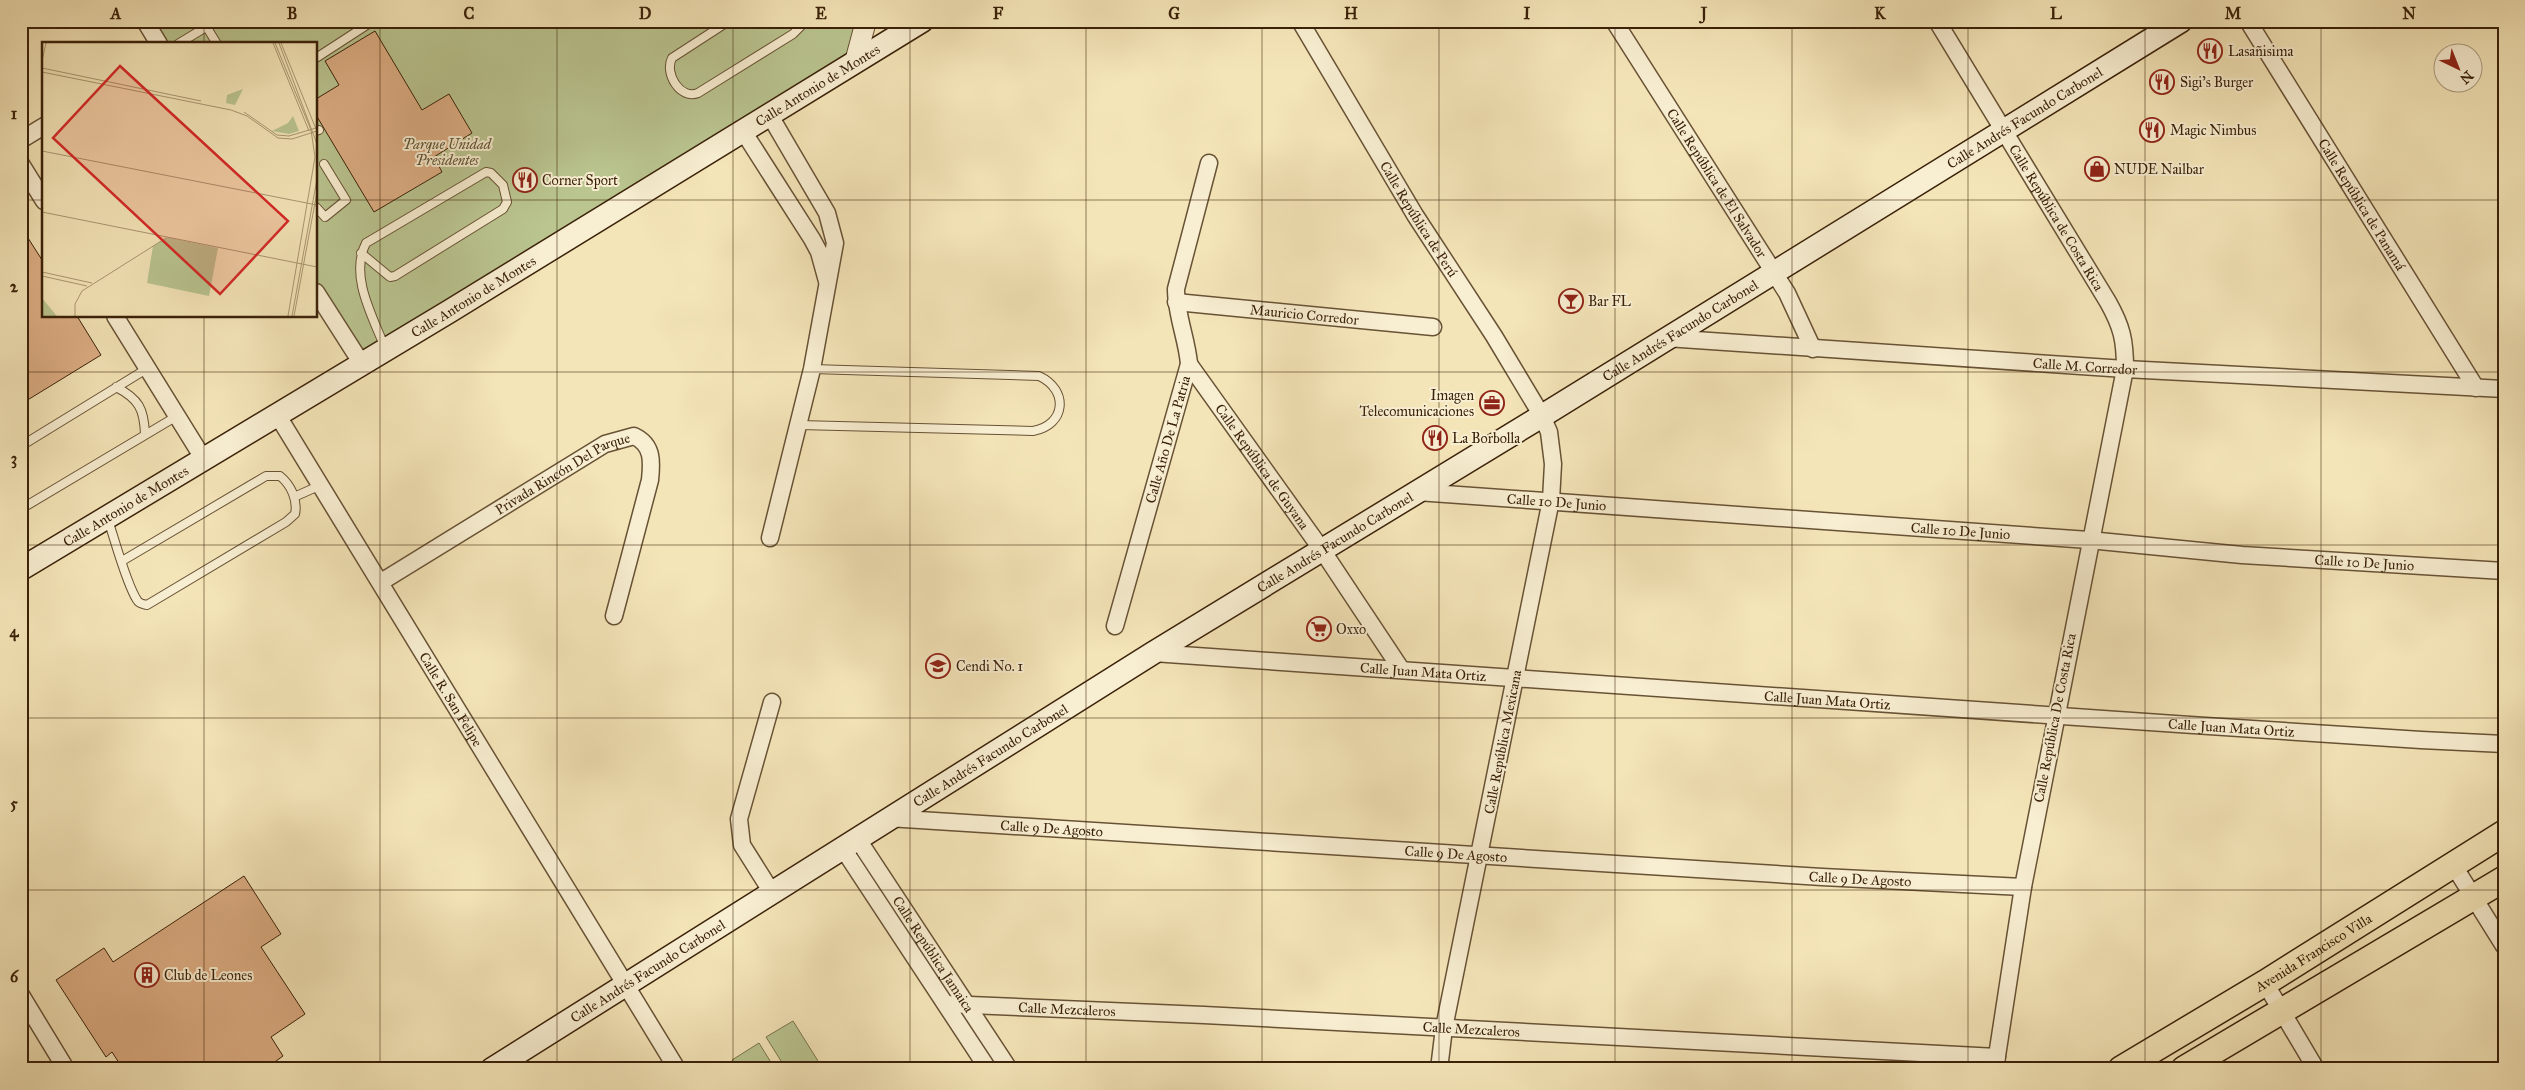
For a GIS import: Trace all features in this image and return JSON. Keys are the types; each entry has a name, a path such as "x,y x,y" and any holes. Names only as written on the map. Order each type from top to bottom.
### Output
{"main road":[{"name":"Calle Antonio de Montes","path":"21,569 203,458 278,416 922,21"},
{"name":"Calle Andrés Facundo Carbonel","path":"492,1069 771,891 1152,653 1542,416 2181,21"},
{"name":"Avenida Francisco Villa","path":"2121,1069 2265,983 2504,833"},
{"path":"2184,1069 2504,879"}],"street":[{"path":"145,21 158,42"},
{"path":"855,62 866,21"},
{"name":"Calle República de Perú","path":"1300,21 1416,214 1494,336 1542,416"},
{"name":"Calle República de El Salvador","path":"1614,21 1788,293 1813,349"},
{"name":"Calle República de Costa Rica","path":"1937,21 2118,320 2125,343 2125,369"},
{"name":"Calle República de Panamá","path":"2248,21 2476,388"},
{"path":"769,114 826,213 833,231 834,256 812,369 770,538"},
{"path":"21,140 42,127"},
{"path":"743,131 812,239 819,252 828,286"},
{"name":"Calle Año De La Patria","path":"1116,626 1189,364 1188,348 1176,302 1177,280 1208,163"},
{"path":"21,164 42,198"},
{"path":"318,295 362,364"},
{"name":"Mauricio Corredor","path":"1176,302 1433,327"},
{"path":"117,318 203,458"},
{"name":"Calle M. Corredor","path":"1666,338 2125,369 2504,389"},
{"name":"Calle República de Guyana","path":"1189,364 1322,550 1401,669"},
{"name":"Calle República De Costa Rica","path":"1996,1063 2023,887 2125,369"},
{"name":"Calle R. San Felipe","path":"278,416 677,1069"},
{"name":"Calle República Mexicana","path":"1439,1069 1444,1028 1551,500 1553,464 1549,432 1542,416"},
{"name":"Privada Rincón Del Parque","path":"381,582 605,444 626,436 634,436 640,439 649,450 652,464 650,480 614,616"},
{"name":"Calle 10 De Junio","path":"1417,492 1551,500 2090,540 2242,555 2504,571"},
{"name":"Calle Juan Mata Ortiz","path":"1152,653 1516,676 1815,700 2504,744"},
{"path":"771,891 742,845 739,819 772,702"},
{"name":"Calle 9 De Agosto","path":"888,818 1480,856 2023,887"},
{"name":"Calle República Jamaica","path":"849,842 946,1004 988,1069"},
{"name":"Calle República Jamaica","path":"849,842 968,1004 1009,1069"},
{"path":"2454,866 2504,946"},
{"path":"2265,983 2316,1069"},
{"path":"22,999 66,1069"},
{"name":"Calle Mezcaleros","path":"946,1004 1444,1028 1996,1063"}],"lane":[{"path":"318,57 373,21"},
{"path":"729,21 672,58 670,63 671,74 683,92 692,95 698,93 794,34 806,21"},
{"path":"181,42 205,24 215,42"},
{"path":"318,208 325,217 346,200 324,164"},
{"path":"362,253 390,277 395,276 503,209 507,202 503,185 492,172 486,172 372,238 362,253 361,278 367,302 386,350"},
{"path":"21,446 148,368"},
{"path":"799,425 1033,431 1048,426 1058,412 1058,393 1048,380 1039,376 812,369"},
{"path":"116,387 131,395 144,414 145,434"},
{"path":"21,509 177,416"},
{"path":"107,517 122,561 136,599 141,604 150,604 286,522 295,514 294,497 288,484 280,476 266,476 122,561"},
{"path":"294,497 321,485"},
{"path":"361,1069 372,1066 383,1069"}],"green space":[{"name":"Parque Unidad Presidentes","path":"149,21 864,21 855,53 362,357 318,288 318,42 162,42"},
{"path":"793,1021 823,1069 786,1069 766,1037"},
{"path":"759,1043 775,1069 737,1069 732,1060"}],"building":[{"path":"375,31 422,110 449,94 472,133 434,157 442,172 374,212 318,118 318,98 339,85 325,61"},
{"path":"21,227 42,260 42,318 78,318 101,355 21,404"},
{"name":"Club de Leones","path":"244,876 281,934 261,947 305,1014 271,1037 283,1056 265,1069 123,1069 112,1052 106,1057 56,980 104,948 113,962"}],"place":[{"name":"Lasañisima","path":"2210,51"},
{"name":"Sigi's Burger","path":"2162,82"},
{"name":"Magic Nimbus","path":"2152,130"},
{"name":"NUDE Nailbar","path":"2097,169"},
{"name":"Corner Sport","path":"525,180"},
{"name":"Bar FL","path":"1571,301"},
{"name":"Imagen Telecomunicaciones","path":"1492,403"},
{"name":"La Borbolla","path":"1435,438"},
{"name":"Oxxo","path":"1319,629"},
{"name":"Cendi No. 1","path":"938,666"},
{"name":"Club de Leones","path":"147,975"}]}
